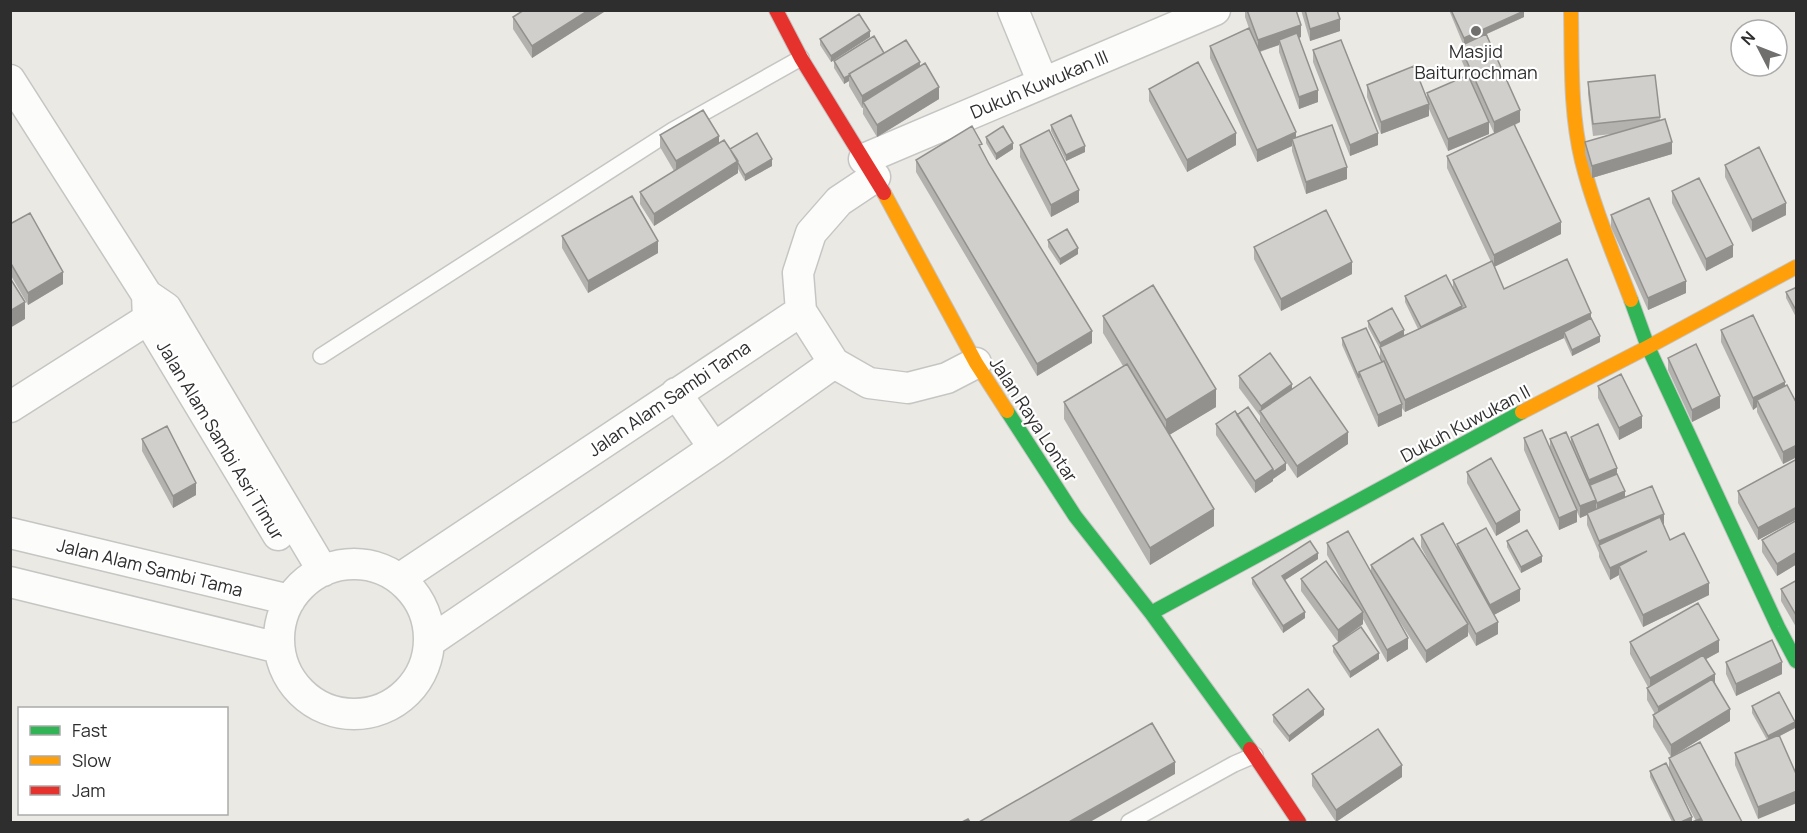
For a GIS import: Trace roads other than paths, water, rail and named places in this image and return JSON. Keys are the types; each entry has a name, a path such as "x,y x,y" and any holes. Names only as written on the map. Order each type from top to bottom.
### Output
{"street":[{"name":"Jalan Raya Lontar","path":"776,10 801,58 869,168 976,363 1076,516 1151,613 1255,755 1299,822"},
{"path":"1013,10 1043,83"},
{"name":"Dukuh Kuwukan III","path":"869,168 1043,83 1215,10"},
{"path":"1571,10 1572,100 1582,161 1600,217 1648,347 1778,627 1797,661"},
{"name":"Jalan Alam Sambi Asri Timur","path":"10,80 154,307 306,584"},
{"path":"869,168 811,233 798,273 801,311 834,363 869,383 908,388 946,378 976,363"},
{"name":"Dukuh Kuwukan II","path":"1151,613 1509,418 1797,267"},
{"path":"10,406 154,307"},
{"name":"Jalan Alam Sambi Tama","path":"399,579 801,311"},
{"path":"429,642 714,448 834,363"},
{"path":"676,393 714,448"},
{"name":"Jalan Alam Sambi Tama","path":"10,533 306,584"},
{"path":"349,564 375,567 399,579 416,596 426,617 429,642 424,666 411,688 392,704 369,713 344,714 320,707 300,692 286,672 279,648 280,623 306,584 349,564"},
{"path":"10,582 279,648"}],"lane":[{"path":"321,356 673,130 801,58"},
{"path":"1129,822 1234,764 1255,755"}],"place":[{"name":"Masjid Baiturrochman","path":"1476,31"}]}
